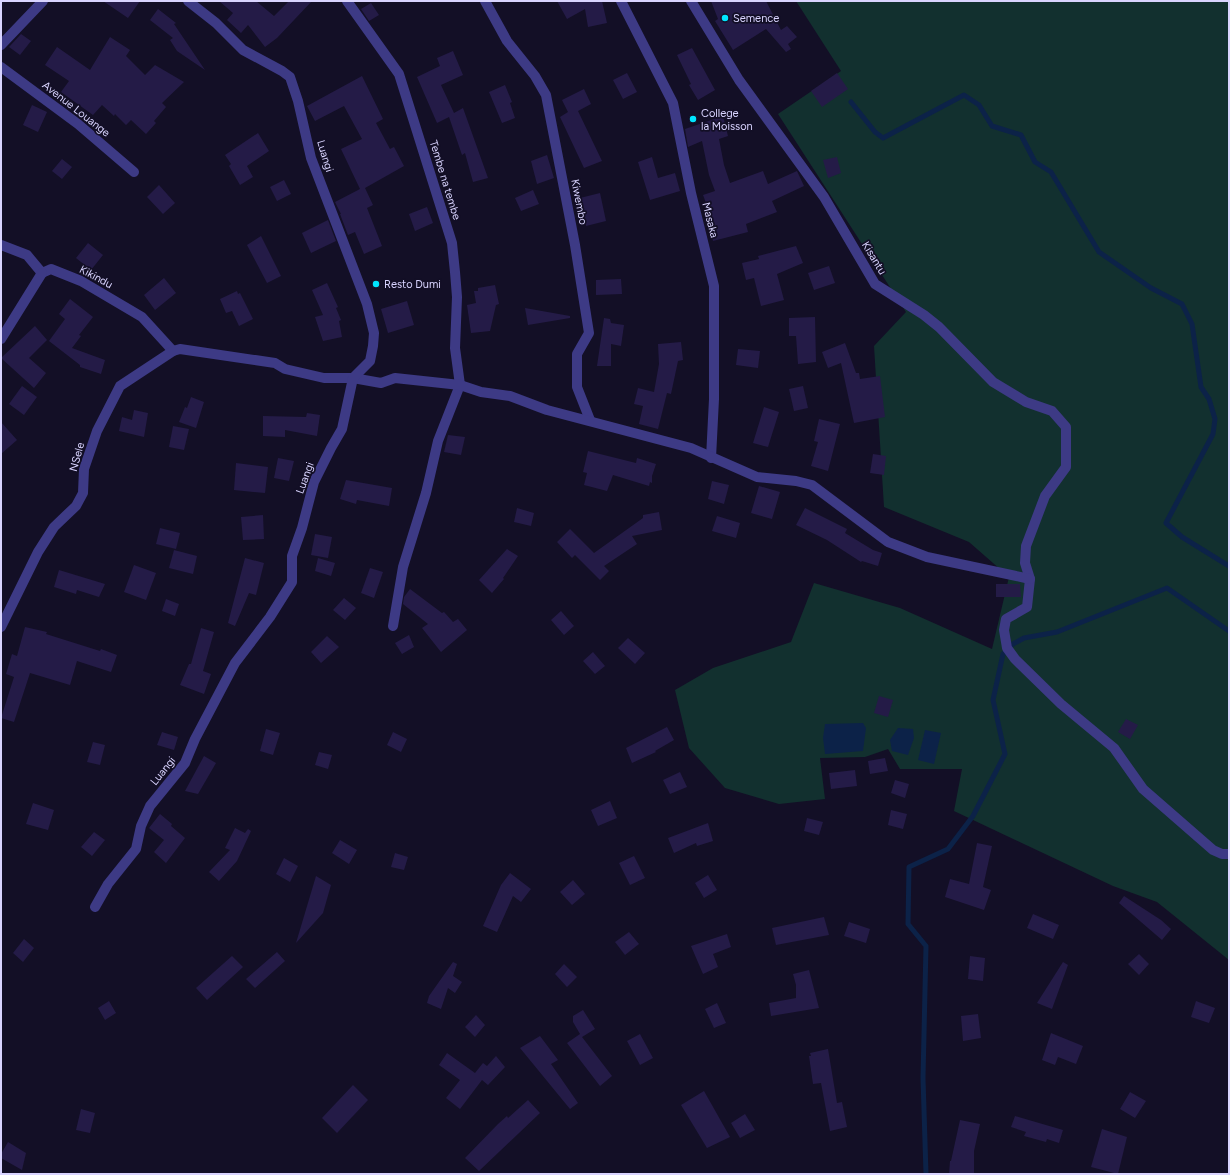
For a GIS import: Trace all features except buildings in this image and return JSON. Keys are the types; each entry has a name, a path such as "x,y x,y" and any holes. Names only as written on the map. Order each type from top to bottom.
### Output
{"street":[{"path":"1,45 43,1"},
{"name":"Luangi","path":"95,907 108,884 136,849 141,826 150,806 185,763 195,739 235,662 270,617 292,582 292,556 302,528 314,482 330,448 342,429 353,378 370,361 373,346 374,333 367,304 311,158 298,101 290,77 282,71 243,50 216,23 188,1"},
{"name":"Tembe na tembe","path":"347,1 399,74 452,243 457,297 454,348 460,385"},
{"name":"Kiwembo","path":"485,1 507,41 535,76 546,95 575,245 589,333 577,354 577,387 590,420"},
{"name":"Masaka","path":"621,1 673,103 691,193 714,286 714,399 711,458"},
{"name":"Kisantu","path":"691,1 739,80 824,197 875,284 929,319 993,382 1026,402 1052,411 1066,427 1066,467 1045,496 1026,546 1025,563 1030,579"},
{"name":"Avenue Louange","path":"1,67 78,124 134,172"},
{"path":"1,245 27,255 42,273 1,339"},
{"name":"Kikindu","path":"42,273 51,269 88,285 142,317 173,351"},
{"path":"173,351 180,349 275,363 286,368 324,378 353,378 381,383 395,378 460,385 481,392 510,396 547,410 590,420 691,448 757,477 796,481 812,485 888,542 914,552 942,560 1030,579 1026,606 1006,619 1004,630 1007,648 1015,659 1061,704 1114,748 1143,789 1149,795 1213,850 1222,854 1229,854"},
{"name":"NSele","path":"1,627 38,552 54,527 76,506 83,493 84,469 97,431 120,386 173,351"},
{"path":"393,626 403,568 426,494 438,441 460,385"}],"green space":[{"path":"796,1 1229,1 1229,960 1157,902 1113,886 954,811 962,769 900,769 888,749 865,757 820,758 825,799 779,804 725,788 689,748 675,690 713,668 791,642 814,583 900,608 992,649 1009,577 969,542 884,507 874,346 906,312 778,114 841,71"}],"water":[{"path":"863,723 866,728 863,751 825,754 823,738 825,724"},
{"path":"898,728 913,729 914,738 908,755 892,751 890,740"},
{"path":"925,730 941,733 934,764 918,760"}],"waterway":[{"path":"851,102 875,132 883,138 964,95 979,105 992,126 1021,135 1035,162 1051,172 1099,252 1151,288 1182,304 1192,324 1201,387 1209,399 1215,419 1213,434 1166,523 1182,537 1229,566"},
{"path":"926,1174 923,1078 926,946 908,924 909,867 948,849 973,816 1005,754 993,700 1003,654 1013,644 1024,638 1057,632 1167,588 1229,631"}],"place":[{"name":"Semence","path":"725,18"},
{"name":"College la Moisson","path":"693,119"},
{"name":"Resto Dumi","path":"376,284"}]}
